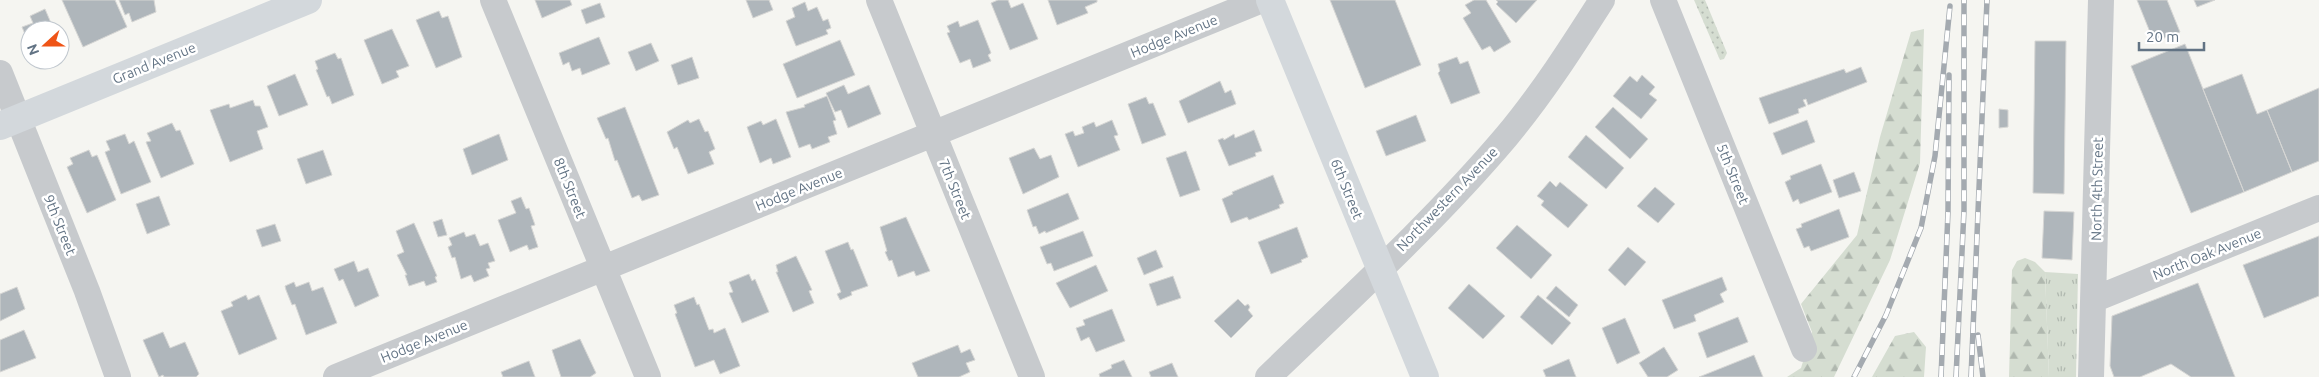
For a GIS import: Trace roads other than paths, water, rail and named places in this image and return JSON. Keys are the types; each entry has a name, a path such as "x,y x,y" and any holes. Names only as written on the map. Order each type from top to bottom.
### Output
{"main road":[{"name":"Grand Avenue","path":"9,122 308,0"},
{"name":"6th Street","path":"1270,0 1425,377"}],"street":[{"name":"8th Street","path":"493,0 648,377"},
{"name":"7th Street","path":"878,0 1032,377"},
{"name":"Hodge Avenue","path":"336,377 1262,0"},
{"name":"Northwestern Avenue","path":"1268,377 1380,269 1452,196 1506,136 1549,81 1602,0"},
{"name":"5th Street","path":"1662,0 1804,349"},
{"name":"North 4th Street","path":"2091,377 2095,300 2100,0"},
{"name":"9th Street","path":"0,73 9,122 87,291 118,377"},
{"name":"North Oak Avenue","path":"2095,300 2319,208"}],"railway":[{"path":"1956,377 1964,210 1964,0"},
{"path":"1971,377 1987,0"},
{"path":"1854,377 1886,315 1921,228 1935,156 1950,6"},
{"path":"1941,377 1948,212 1949,75"},
{"path":"1978,335 1983,377"}]}
